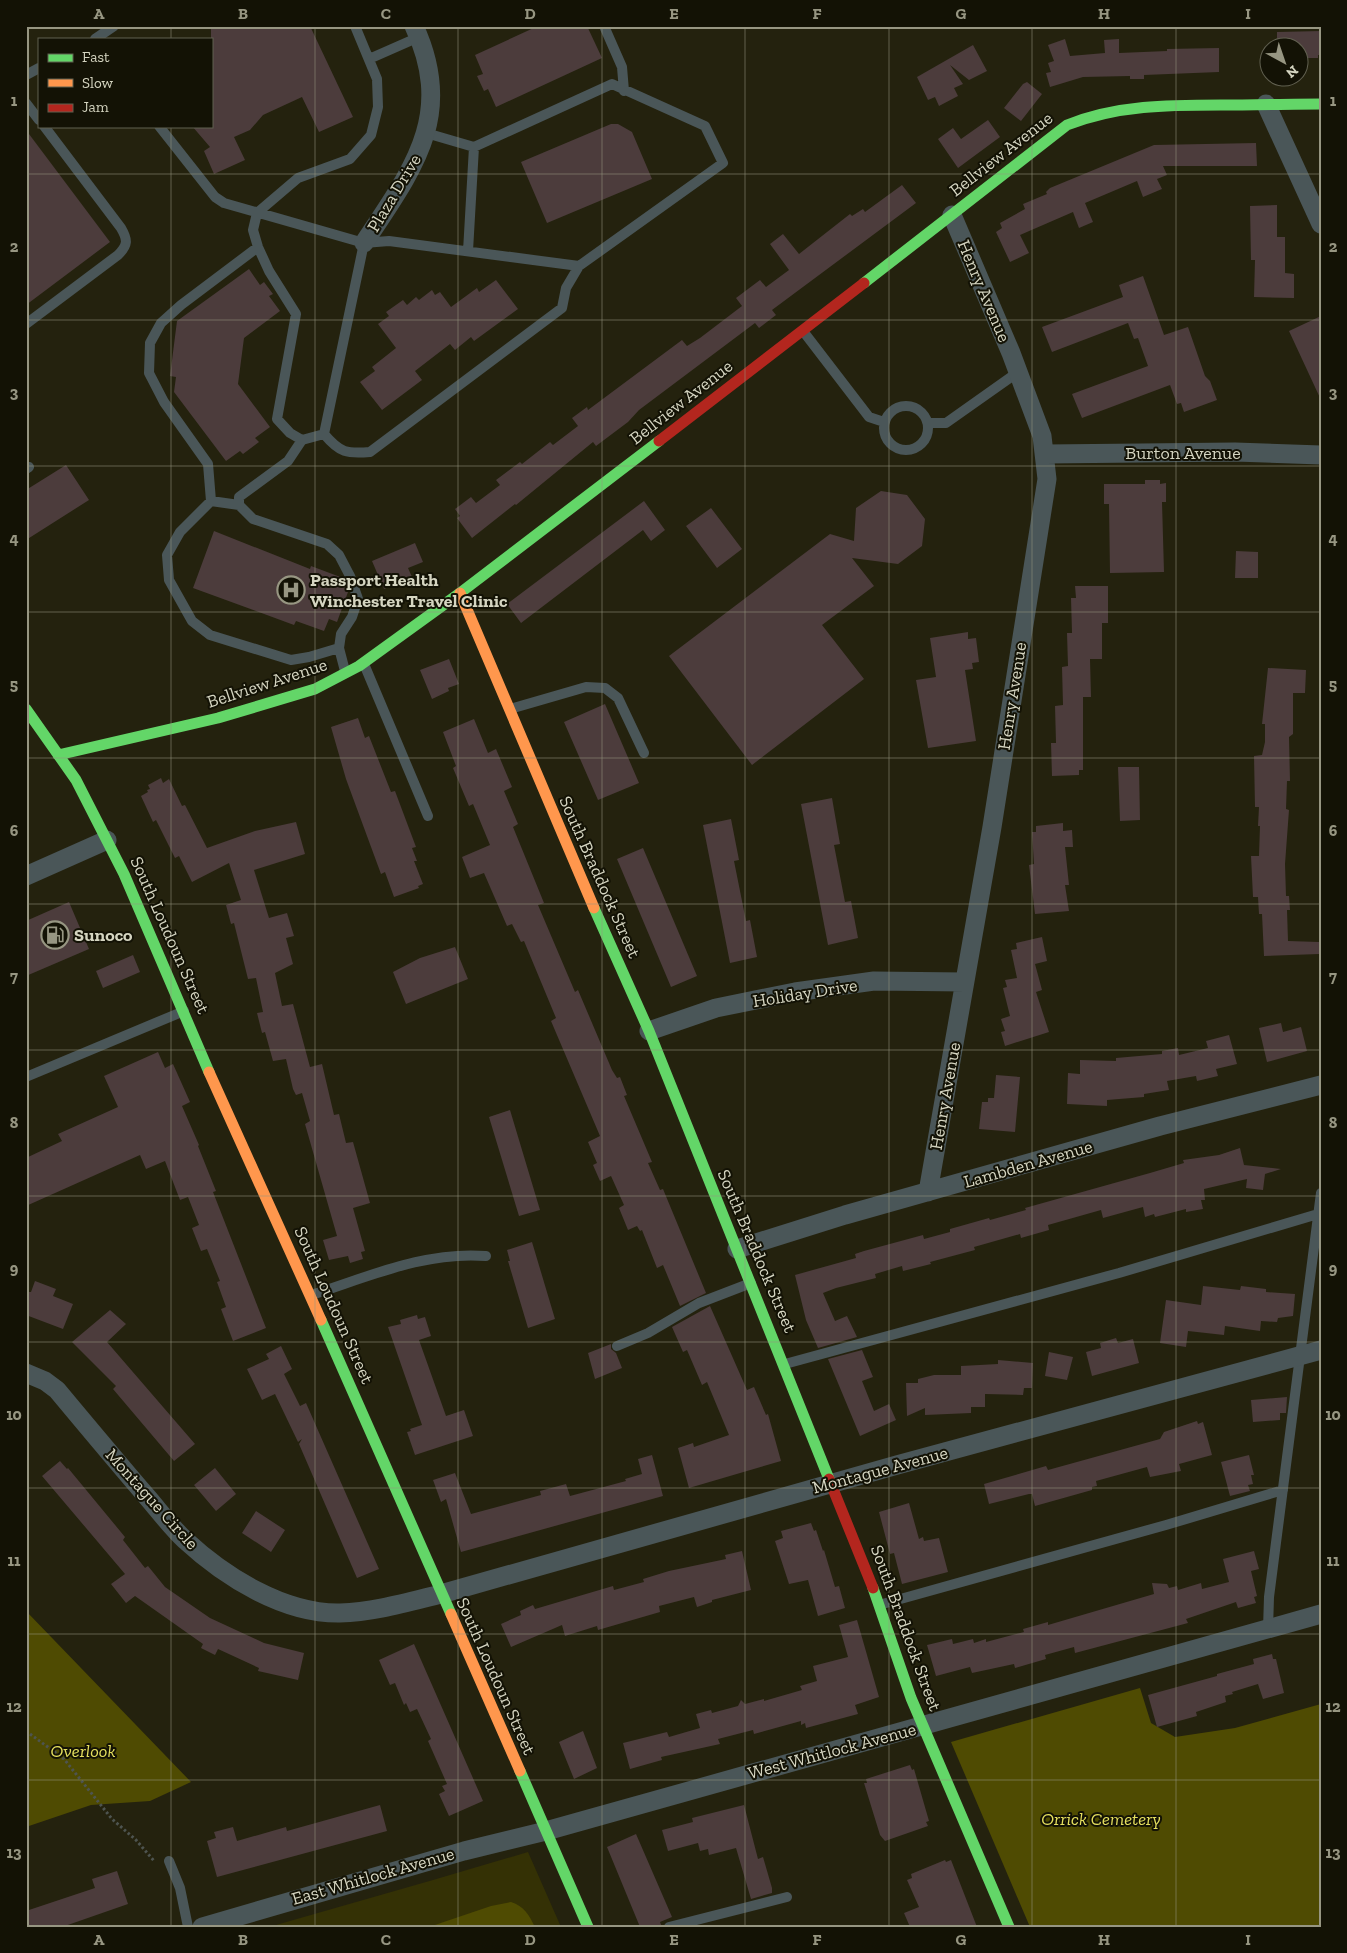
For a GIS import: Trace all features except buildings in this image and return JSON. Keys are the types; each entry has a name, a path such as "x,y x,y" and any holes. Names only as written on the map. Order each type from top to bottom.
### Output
{"street":[{"name":"Plaza Drive","path":"364,243 408,177 420,153 426,133 431,94 427,64 417,32"},
{"path":"1266,104 1321,224"},
{"name":"Bellview Avenue","path":"58,755 256,708 315,689 364,663 460,593 1067,125 1087,115 1104,111 1160,106 1321,104"},
{"name":"Henry Avenue","path":"928,1192 965,982 1045,496 1046,454 1042,436 1018,372 952,215"},
{"name":"Burton Avenue","path":"1046,454 1235,452 1321,454"},
{"name":"South Braddock Street","path":"460,593 649,1031 785,1364 923,1726 1010,1927"},
{"name":"South Loudoun Street","path":"26,709 76,780 107,840 588,1927"},
{"path":"26,876 107,840"},
{"name":"Holiday Drive","path":"649,1031 716,1008 795,992 874,981 965,982"},
{"name":"Lambden Avenue","path":"737,1249 1160,1126 1321,1085"},
{"name":"Montague Avenue","path":"441,1594 832,1484 1321,1350"},
{"name":"Montague Circle","path":"26,1373 45,1381 57,1390 184,1540 218,1567 248,1586 286,1603 312,1610 338,1613 365,1611 441,1594"},
{"name":"West Whitlock Avenue","path":"546,1830 1321,1614"},
{"name":"East Whitlock Avenue","path":"202,1927 455,1853 546,1830"}],"lane":[{"path":"96,38 114,26"},
{"path":"302,440 290,433 277,419 296,314 270,271 258,247 253,230 257,213 298,178 350,158 371,135 378,107 377,78 355,26"},
{"path":"604,26 622,67 624,91"},
{"path":"369,60 417,32"},
{"path":"26,75 38,69"},
{"path":"364,243 324,434 331,443 349,454 370,452 562,308 566,288 579,266 723,164 705,126 612,84 474,148 426,133"},
{"path":"26,103 38,119"},
{"path":"26,324 118,256 126,246 127,240 45,128"},
{"path":"162,128 215,197 234,207 364,243 389,241 579,266"},
{"path":"468,252 474,148"},
{"path":"258,247 181,305 161,323 150,343 149,373 164,402 208,464 211,501 180,532 167,555 169,580 192,621 210,634 291,660 339,648"},
{"path":"802,330 869,417 884,422"},
{"path":"928,423 946,423 1018,372"},
{"path":"900,406 912,406 922,412 928,423 928,434 922,444 911,450 900,450 890,444 884,434 884,422 890,412 900,406"},
{"path":"239,505 239,497 288,461 302,440 324,434"},
{"path":"211,501 239,505 253,519 327,544 339,555 350,576 358,599 352,617 341,634 339,648 346,674"},
{"path":"364,663 428,816"},
{"path":"509,710 586,687 606,688 618,698 644,753"},
{"path":"26,1077 184,1011"},
{"path":"1268,1629 1269,1597 1321,1193"},
{"path":"785,1364 1118,1273 1318,1214"},
{"path":"310,1296 420,1260 447,1255 486,1256"},
{"path":"617,1346 648,1333 699,1303 752,1283"},
{"path":"878,1604 1166,1525 1283,1490"},
{"path":"169,1861 180,1888 188,1927"},
{"path":"669,1927 787,1896"}],"path":[{"path":"26,1731 64,1759 100,1806 136,1840 157,1865"}],"shaded area":[{"path":"528,1852 561,1927 269,1927 433,1880"}],"green space":[{"name":"Overlook","path":"26,1611 191,1782 150,1801 91,1805 26,1827"},
{"name":"Orrick Cemetery","path":"1140,1688 1151,1723 1175,1737 1235,1728 1321,1704 1321,1927 1030,1927 951,1742"},
{"path":"511,1902 526,1912 535,1927 429,1927 491,1906"}],"traffic: fast":[{"path":"864,283 1067,125 1105,113 1143,108 1182,105 1321,104"},
{"path":"58,755 218,718 315,689 359,666 460,593 659,441"},
{"path":"26,709 76,780 124,874 209,1072"},
{"path":"594,908 649,1031 829,1479"},
{"path":"321,1320 451,1614"},
{"path":"873,1588 911,1698 1009,1927"},
{"path":"520,1771 588,1927"}],"traffic: slow":[{"path":"460,593 594,908"},
{"path":"209,1072 321,1320"},
{"path":"451,1614 520,1771"}],"traffic: jam":[{"path":"659,441 864,283"},
{"path":"829,1479 873,1588"}],"place":[{"name":"Passport Health Winchester Travel Clinic","path":"291,590"},
{"name":"Sunoco","path":"55,935"}]}
